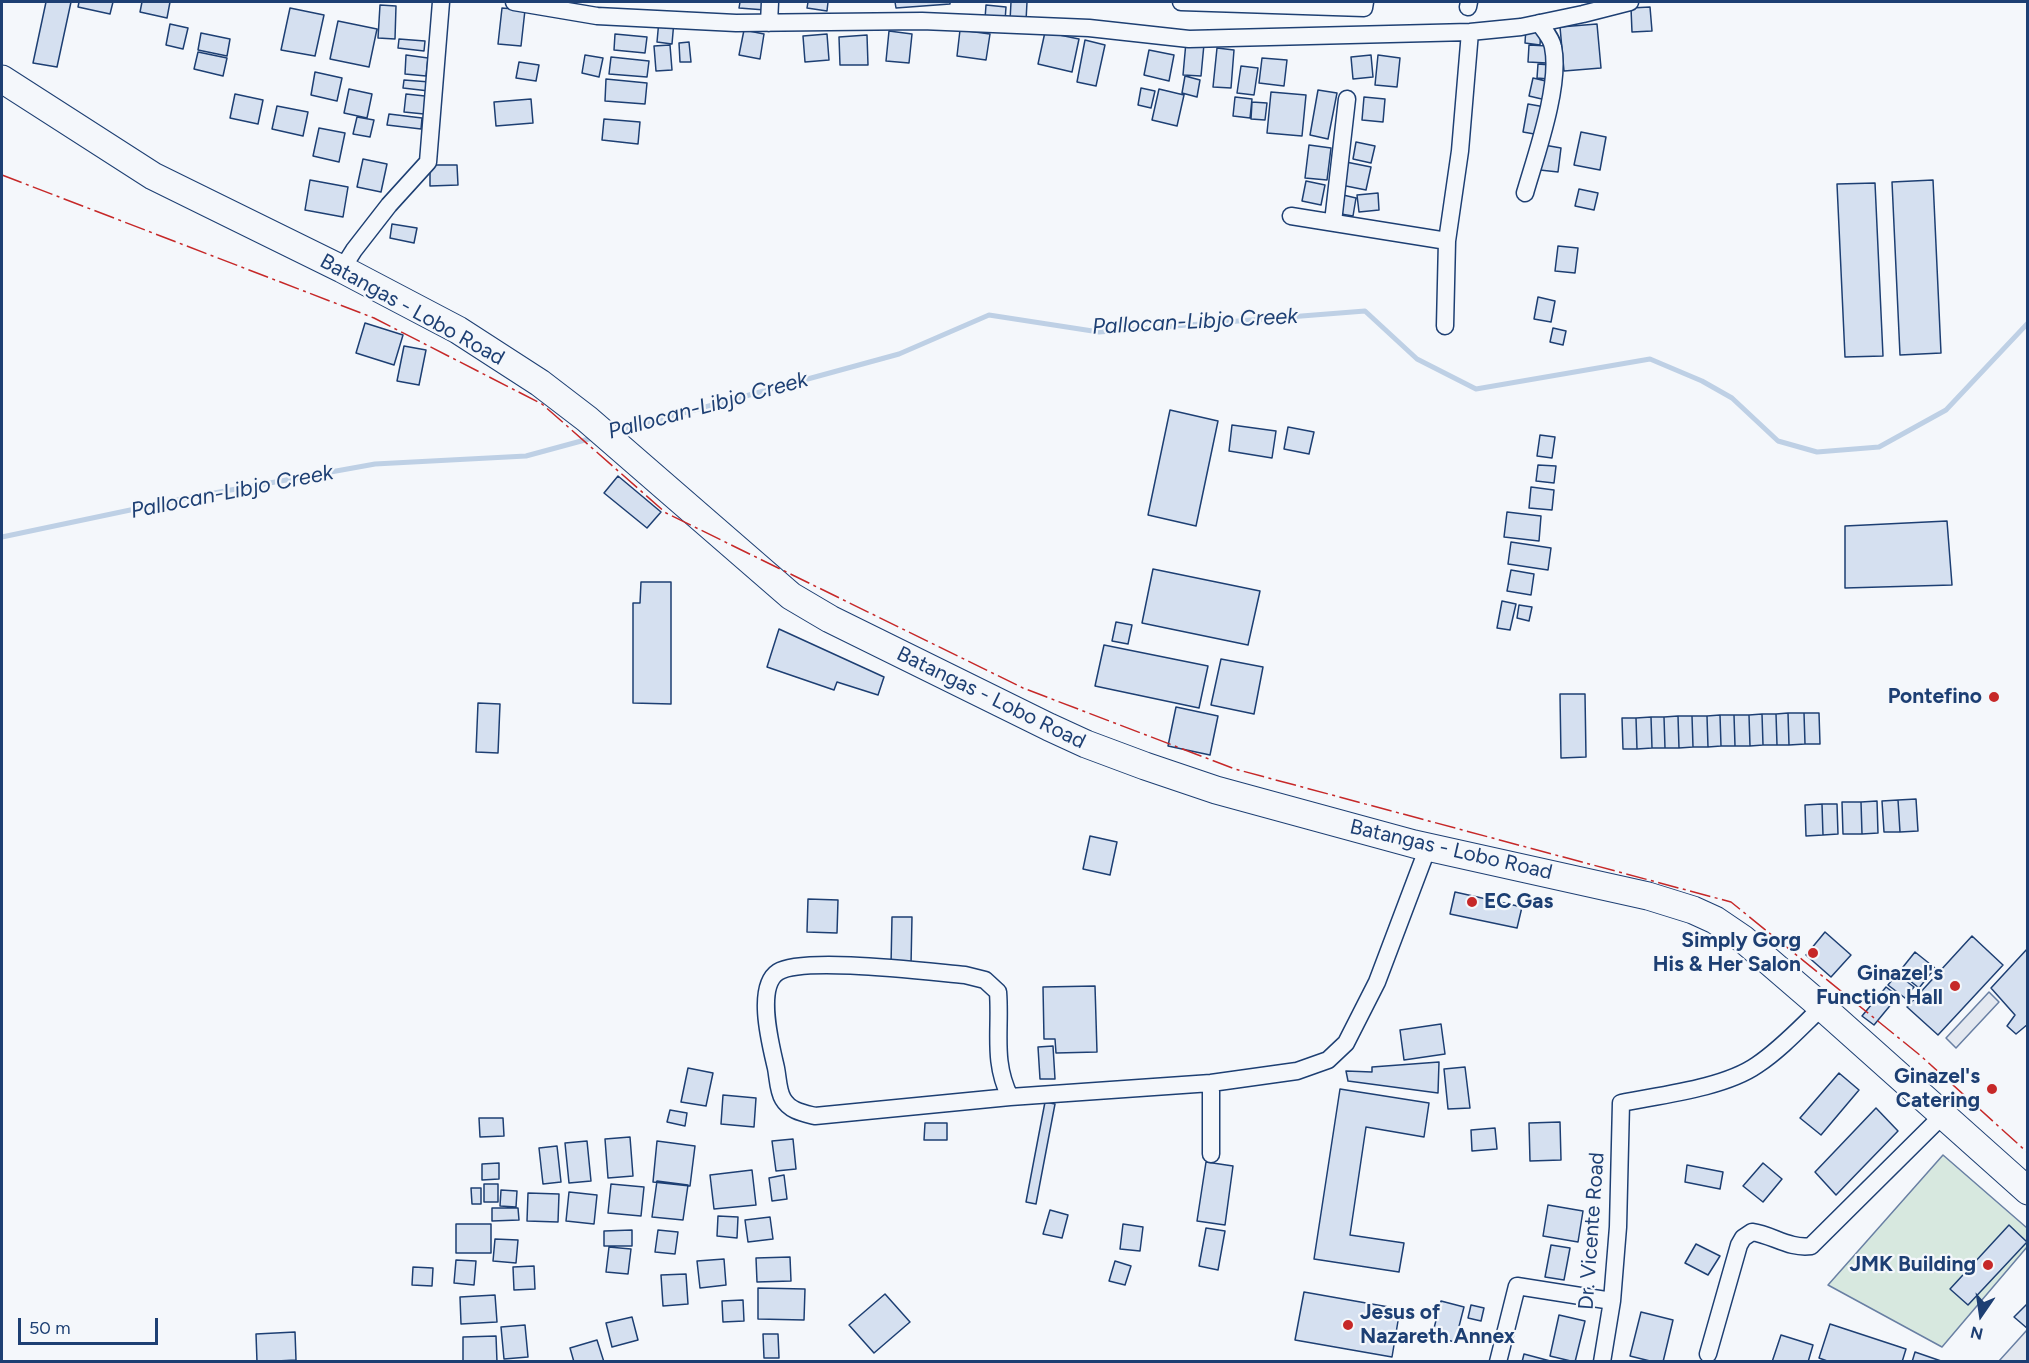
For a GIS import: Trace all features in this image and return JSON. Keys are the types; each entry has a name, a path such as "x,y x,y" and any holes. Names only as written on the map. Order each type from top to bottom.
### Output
{"main road":[{"name":"Batangas - Lobo Road","path":"2,79 153,176 342,269 458,330 540,383 587,419 791,596 830,619 1049,727 1086,744 1216,790 1428,847 1648,896 1693,910 1715,920 1743,939 1822,1007 2028,1191"}],"street":[{"path":"342,269 389,205 428,162 441,2"},
{"path":"514,2 597,16 736,23 922,21 1089,28 1189,39 1470,32 1521,27 1630,2"},
{"path":"769,23 770,2"},
{"path":"1181,2 1364,8 1365,2"},
{"path":"1525,193 1542,136 1556,69 1553,44 1539,23"},
{"path":"1445,326 1447,241 1460,150 1470,32"},
{"path":"1333,222 1347,99"},
{"path":"1291,216 1447,241"},
{"path":"1010,1097 1002,1081 998,1061 998,992 985,980 965,975 823,965 793,966 779,971 772,977 767,988 767,1026 783,1099 792,1108 815,1116 1010,1097 1211,1083 1298,1071 1328,1060 1346,1043 1386,959 1428,847"},
{"name":"Dr. Vicente Road","path":"1602,1362 1612,1301 1618,1227 1621,1103 1733,1078 1756,1067 1822,1007"},
{"path":"1211,1083 1211,1154"},
{"path":"1708,1354 1739,1245 1743,1238 1752,1232 1765,1234 1789,1245 1811,1246 1942,1115"},
{"path":"1498,1362 1517,1286 1612,1301"}],"shaded area":[{"path":"1989,992 1999,1002 1956,1048 1946,1038"},
{"path":"1943,1155 2027,1228 2027,1247 1942,1347 1828,1285"},
{"path":"2027,1330 2027,1361 1999,1361"}],"building":[{"path":"46,2 71,2 57,67 33,63"},
{"path":"79,2 113,2 110,14 78,7"},
{"path":"142,2 170,2 167,18 140,12"},
{"path":"740,2 765,2 765,10 739,8"},
{"path":"808,2 828,2 827,11 807,8"},
{"path":"895,2 950,2 950,4 896,8"},
{"path":"1011,2 1027,2 1026,21 1010,21"},
{"path":"380,5 396,6 395,39 378,38"},
{"path":"986,5 1006,7 1005,21 985,19"},
{"path":"1650,7 1652,31 1632,32 1631,8"},
{"path":"290,8 324,15 315,56 281,50"},
{"path":"502,8 525,10 521,46 498,44"},
{"path":"659,20 674,21 672,44 657,42"},
{"path":"338,21 377,29 369,67 330,59"},
{"path":"170,24 188,28 183,49 166,45"},
{"path":"1597,24 1601,68 1564,71 1560,27"},
{"path":"1526,27 1541,29 1540,45 1525,43"},
{"path":"744,30 764,34 760,59 739,55"},
{"path":"960,30 990,34 986,60 957,56"},
{"path":"889,31 912,34 909,63 886,61"},
{"path":"1045,32 1079,39 1072,72 1038,64"},
{"path":"201,33 230,39 227,56 198,50"},
{"path":"615,34 647,37 645,53 614,50"},
{"path":"827,34 829,60 805,62 803,36"},
{"path":"867,35 868,65 840,65 839,37"},
{"path":"399,39 425,41 424,51 398,48"},
{"path":"1085,40 1105,45 1096,86 1077,82"},
{"path":"689,42 691,62 680,62 679,43"},
{"path":"1186,42 1204,44 1201,76 1183,75"},
{"path":"670,45 672,70 656,71 654,46"},
{"path":"1529,45 1548,46 1547,63 1528,62"},
{"path":"1217,48 1234,50 1231,88 1213,87"},
{"path":"1149,50 1174,55 1169,81 1144,75"},
{"path":"198,52 227,58 223,76 194,69"},
{"path":"406,55 428,58 426,76 405,74"},
{"path":"585,55 603,58 599,77 582,73"},
{"path":"1371,55 1373,77 1353,79 1351,57"},
{"path":"1378,55 1400,58 1397,87 1375,85"},
{"path":"611,57 649,61 647,77 609,74"},
{"path":"1262,58 1287,60 1284,86 1259,83"},
{"path":"519,62 539,65 536,81 516,78"},
{"path":"1538,64 1550,65 1549,79 1537,78"},
{"path":"1241,66 1258,68 1254,95 1237,93"},
{"path":"315,72 342,78 337,101 311,95"},
{"path":"1185,76 1200,80 1197,97 1182,93"},
{"path":"1533,78 1550,82 1546,100 1529,96"},
{"path":"606,79 647,83 645,104 605,101"},
{"path":"404,80 430,82 429,91 403,88"},
{"path":"1141,88 1155,91 1151,108 1138,105"},
{"path":"349,89 372,94 367,118 344,113"},
{"path":"1159,89 1184,95 1177,126 1152,120"},
{"path":"1318,90 1337,93 1328,139 1310,135"},
{"path":"1271,92 1306,95 1302,136 1267,133"},
{"path":"235,94 263,100 258,124 230,118"},
{"path":"406,94 425,96 424,114 404,112"},
{"path":"1235,97 1252,99 1250,118 1233,116"},
{"path":"1364,97 1385,99 1383,122 1362,120"},
{"path":"531,99 533,123 496,126 494,102"},
{"path":"1252,102 1267,103 1265,120 1251,119"},
{"path":"1528,104 1545,107 1540,135 1523,132"},
{"path":"277,106 308,112 303,136 272,129"},
{"path":"389,114 422,118 421,129 387,125"},
{"path":"357,117 374,120 370,137 353,134"},
{"path":"604,119 640,122 638,144 602,140"},
{"path":"319,128 345,133 339,162 313,156"},
{"path":"1581,132 1606,137 1600,170 1574,165"},
{"path":"1356,142 1375,146 1371,163 1353,159"},
{"path":"1309,145 1331,148 1327,180 1305,178"},
{"path":"1544,145 1561,148 1558,172 1540,170"},
{"path":"363,159 387,164 381,192 357,187"},
{"path":"1346,162 1371,167 1366,190 1341,185"},
{"path":"430,165 457,165 458,185 430,186"},
{"path":"310,180 348,187 343,217 305,210"},
{"path":"1933,180 1941,353 1900,355 1892,182"},
{"path":"1306,181 1325,185 1321,205 1302,201"},
{"path":"1875,183 1883,356 1845,357 1837,184"},
{"path":"1579,189 1598,193 1594,210 1575,206"},
{"path":"1378,193 1379,210 1359,212 1357,195"},
{"path":"1339,194 1356,198 1353,216 1335,213"},
{"path":"392,224 417,228 414,243 390,238"},
{"path":"1558,246 1578,248 1575,273 1555,271"},
{"path":"1538,297 1555,301 1551,322 1534,319"},
{"path":"365,323 403,335 394,365 356,353"},
{"path":"1553,328 1566,331 1563,345 1550,342"},
{"path":"404,346 426,350 419,385 397,381"},
{"path":"1170,410 1218,421 1196,526 1148,515"},
{"path":"1232,425 1276,431 1272,458 1229,451"},
{"path":"1288,427 1314,432 1309,454 1284,449"},
{"path":"1540,435 1555,437 1552,458 1537,456"},
{"path":"1538,465 1556,466 1554,483 1536,481"},
{"path":"618,476 661,512 647,528 604,493"},
{"path":"1531,487 1554,490 1552,510 1529,508"},
{"path":"1507,512 1541,516 1539,541 1504,537"},
{"path":"1947,521 1952,585 1845,588 1845,526"},
{"path":"1511,542 1551,548 1548,570 1508,564"},
{"path":"1153,569 1260,591 1248,645 1142,623"},
{"path":"1511,570 1534,574 1531,595 1507,591"},
{"path":"641,582 671,582 671,704 633,703 633,603 640,603"},
{"path":"1502,601 1516,604 1510,630 1497,628"},
{"path":"1519,605 1532,607 1529,621 1517,618"},
{"path":"1116,622 1132,625 1128,644 1112,641"},
{"path":"779,629 884,677 878,695 837,682 834,690 767,667"},
{"path":"1104,645 1208,666 1199,708 1095,686"},
{"path":"1221,659 1263,667 1254,714 1211,705"},
{"path":"1560,694 1585,694 1586,757 1561,758"},
{"path":"478,703 500,704 498,753 476,752"},
{"path":"1176,707 1218,716 1210,755 1168,746"},
{"path":"1788,713 1789,745 1777,745 1776,714"},
{"path":"1788,713 1804,713 1805,744 1789,745"},
{"path":"1804,713 1819,713 1820,744 1805,744"},
{"path":"1762,714 1763,745 1750,746 1749,715"},
{"path":"1762,714 1776,714 1777,745 1763,745"},
{"path":"1720,715 1721,746 1708,747 1707,716"},
{"path":"1720,715 1734,715 1735,746 1721,746"},
{"path":"1734,715 1749,715 1750,746 1735,746"},
{"path":"1678,716 1679,748 1665,748 1664,717"},
{"path":"1678,716 1692,716 1693,747 1679,748"},
{"path":"1692,716 1707,716 1708,747 1693,747"},
{"path":"1651,717 1652,748 1637,749 1636,718"},
{"path":"1651,717 1664,717 1665,748 1652,748"},
{"path":"1622,718 1636,718 1637,749 1623,749"},
{"path":"1916,799 1918,831 1900,832 1898,800"},
{"path":"1898,800 1900,832 1884,832 1882,801"},
{"path":"1877,801 1878,833 1862,834 1861,802"},
{"path":"1842,802 1861,802 1862,834 1843,834"},
{"path":"1822,804 1823,835 1806,836 1805,805"},
{"path":"1822,804 1837,804 1838,834 1823,835"},
{"path":"1090,836 1117,842 1110,875 1083,869"},
{"path":"1455,892 1522,907 1517,928 1450,914"},
{"path":"808,899 838,900 837,933 807,932"},
{"path":"892,917 912,917 911,965 891,965"},
{"path":"1825,932 1851,955 1831,977 1806,955"},
{"name":"Ginazel's Function Hall","path":"1972,936 2003,965 1938,1035 1907,1007"},
{"path":"2028,948 2028,1024 2016,1034 2007,1026 2015,1015 1991,988"},
{"path":"1915,952 1935,968 1919,988 1899,972"},
{"path":"1897,974 1914,987 1905,998 1888,985"},
{"path":"1095,986 1097,1052 1056,1053 1055,1039 1044,1039 1043,987"},
{"path":"1886,987 1898,996 1874,1025 1862,1016"},
{"path":"1441,1024 1445,1054 1404,1060 1400,1030"},
{"path":"1053,1046 1055,1079 1040,1079 1038,1047"},
{"path":"1439,1062 1438,1093 1348,1081 1346,1071 1372,1072 1372,1067"},
{"path":"1465,1067 1470,1108 1448,1109 1444,1069"},
{"path":"688,1068 713,1073 706,1106 681,1102"},
{"path":"1839,1073 1859,1090 1821,1135 1800,1118"},
{"path":"1340,1089 1429,1103 1424,1137 1366,1127 1350,1235 1404,1243 1399,1272 1314,1259"},
{"path":"723,1095 756,1098 754,1127 721,1124"},
{"path":"1045,1102 1055,1104 1036,1204 1026,1202"},
{"path":"1876,1108 1898,1131 1836,1195 1815,1172"},
{"path":"670,1110 687,1113 685,1126 667,1122"},
{"path":"479,1118 503,1118 504,1136 480,1137"},
{"path":"1560,1122 1561,1160 1530,1161 1529,1123"},
{"path":"925,1123 947,1123 947,1140 924,1140"},
{"path":"1495,1128 1497,1149 1472,1151 1471,1130"},
{"path":"630,1137 633,1176 608,1178 605,1139"},
{"path":"793,1139 796,1169 776,1171 772,1141"},
{"path":"587,1141 591,1181 569,1183 565,1143"},
{"path":"657,1141 695,1146 690,1186 653,1182"},
{"path":"557,1146 561,1182 543,1184 539,1148"},
{"path":"1206,1162 1233,1166 1225,1225 1197,1221"},
{"path":"499,1163 499,1179 482,1180 482,1164"},
{"path":"1763,1163 1782,1179 1763,1202 1743,1186"},
{"path":"1687,1165 1723,1172 1720,1189 1685,1182"},
{"path":"752,1170 756,1205 714,1209 710,1175"},
{"path":"784,1175 787,1199 772,1201 769,1178"},
{"path":"657,1181 688,1185 683,1220 652,1217"},
{"path":"484,1184 498,1184 498,1202 484,1202"},
{"path":"611,1184 644,1187 641,1216 608,1213"},
{"path":"471,1188 481,1188 481,1204 472,1204"},
{"path":"501,1190 517,1191 516,1207 500,1206"},
{"path":"569,1192 597,1195 594,1224 566,1221"},
{"path":"528,1193 559,1194 558,1222 527,1221"},
{"path":"1548,1205 1583,1211 1578,1242 1543,1236"},
{"path":"492,1208 518,1208 519,1220 492,1221"},
{"path":"1050,1210 1068,1215 1062,1238 1043,1234"},
{"path":"718,1216 738,1217 737,1238 717,1236"},
{"path":"770,1217 773,1239 748,1242 745,1220"},
{"path":"456,1224 491,1224 491,1253 456,1253"},
{"path":"1123,1224 1143,1227 1140,1251 1120,1249"},
{"name":"JMK Building","path":"2009,1225 2027,1242 1968,1305 1950,1289"},
{"path":"1206,1228 1225,1231 1218,1270 1199,1266"},
{"path":"632,1230 632,1246 604,1246 604,1231"},
{"path":"658,1230 678,1232 675,1254 655,1252"},
{"path":"495,1239 518,1240 516,1263 493,1261"},
{"path":"1696,1244 1720,1256 1708,1275 1685,1263"},
{"path":"1551,1245 1570,1248 1564,1280 1545,1277"},
{"path":"609,1247 631,1249 628,1274 606,1272"},
{"path":"790,1257 791,1281 757,1282 756,1258"},
{"path":"724,1259 726,1285 700,1288 697,1261"},
{"path":"456,1260 476,1261 474,1285 454,1283"},
{"path":"1115,1261 1131,1266 1125,1285 1109,1281"},
{"path":"534,1266 535,1289 514,1290 513,1267"},
{"path":"413,1267 433,1268 432,1286 412,1285"},
{"path":"686,1274 688,1304 663,1306 661,1275"},
{"path":"758,1288 805,1289 804,1320 758,1319"},
{"name":"Jesus of Nazareth Annex","path":"1304,1292 1400,1309 1392,1357 1295,1340"},
{"path":"885,1294 910,1322 874,1353 849,1325"},
{"path":"495,1295 497,1322 461,1324 460,1297"},
{"path":"743,1300 744,1321 723,1322 722,1301"},
{"path":"1441,1301 1464,1307 1455,1342 1432,1336"},
{"path":"2028,1303 2028,1329 2014,1317"},
{"path":"1471,1305 1484,1308 1481,1321 1468,1318"},
{"path":"1641,1312 1673,1320 1663,1362 1630,1356"},
{"path":"1559,1315 1585,1321 1575,1362 1550,1356"},
{"path":"632,1317 638,1340 612,1347 606,1323"},
{"path":"1830,1324 1906,1349 1902,1362 1830,1362 1819,1358"},
{"path":"525,1325 528,1357 504,1359 501,1327"},
{"path":"295,1332 296,1360 257,1362 256,1334"},
{"path":"763,1334 778,1334 779,1358 764,1358"},
{"path":"1781,1335 1813,1345 1808,1362 1772,1362"},
{"path":"496,1336 497,1362 463,1362 463,1337"},
{"path":"597,1340 604,1362 574,1362 570,1348"},
{"path":"1915,1352 1944,1362 1912,1362"},
{"path":"1524,1354 1554,1362 1522,1362"}],"waterway":[{"name":"Pallocan-Libjo Creek","path":"614,432 899,354 989,315 1099,332 1365,311 1417,359 1476,389 1650,359 1702,381 1732,398 1778,441 1817,452 1879,447 1946,410 2028,323"},
{"name":"Pallocan-Libjo Creek","path":"2,537 192,497 375,464 526,456 596,437"}],"power":[{"path":"2,175 374,318 542,404 666,513 1023,688 1235,769 1731,902 1921,1056 2028,1153"}],"place":[{"name":"Pontefino","path":"1994,697"},
{"name":"EC Gas","path":"1472,902"},
{"name":"Simply Gorg His & Her Salon","path":"1813,953"},
{"name":"Ginazel's Function Hall","path":"1955,986"},
{"name":"Ginazel's Catering","path":"1992,1089"},
{"name":"JMK Building","path":"1988,1265"},
{"name":"Jesus of Nazareth Annex","path":"1348,1325"}]}
